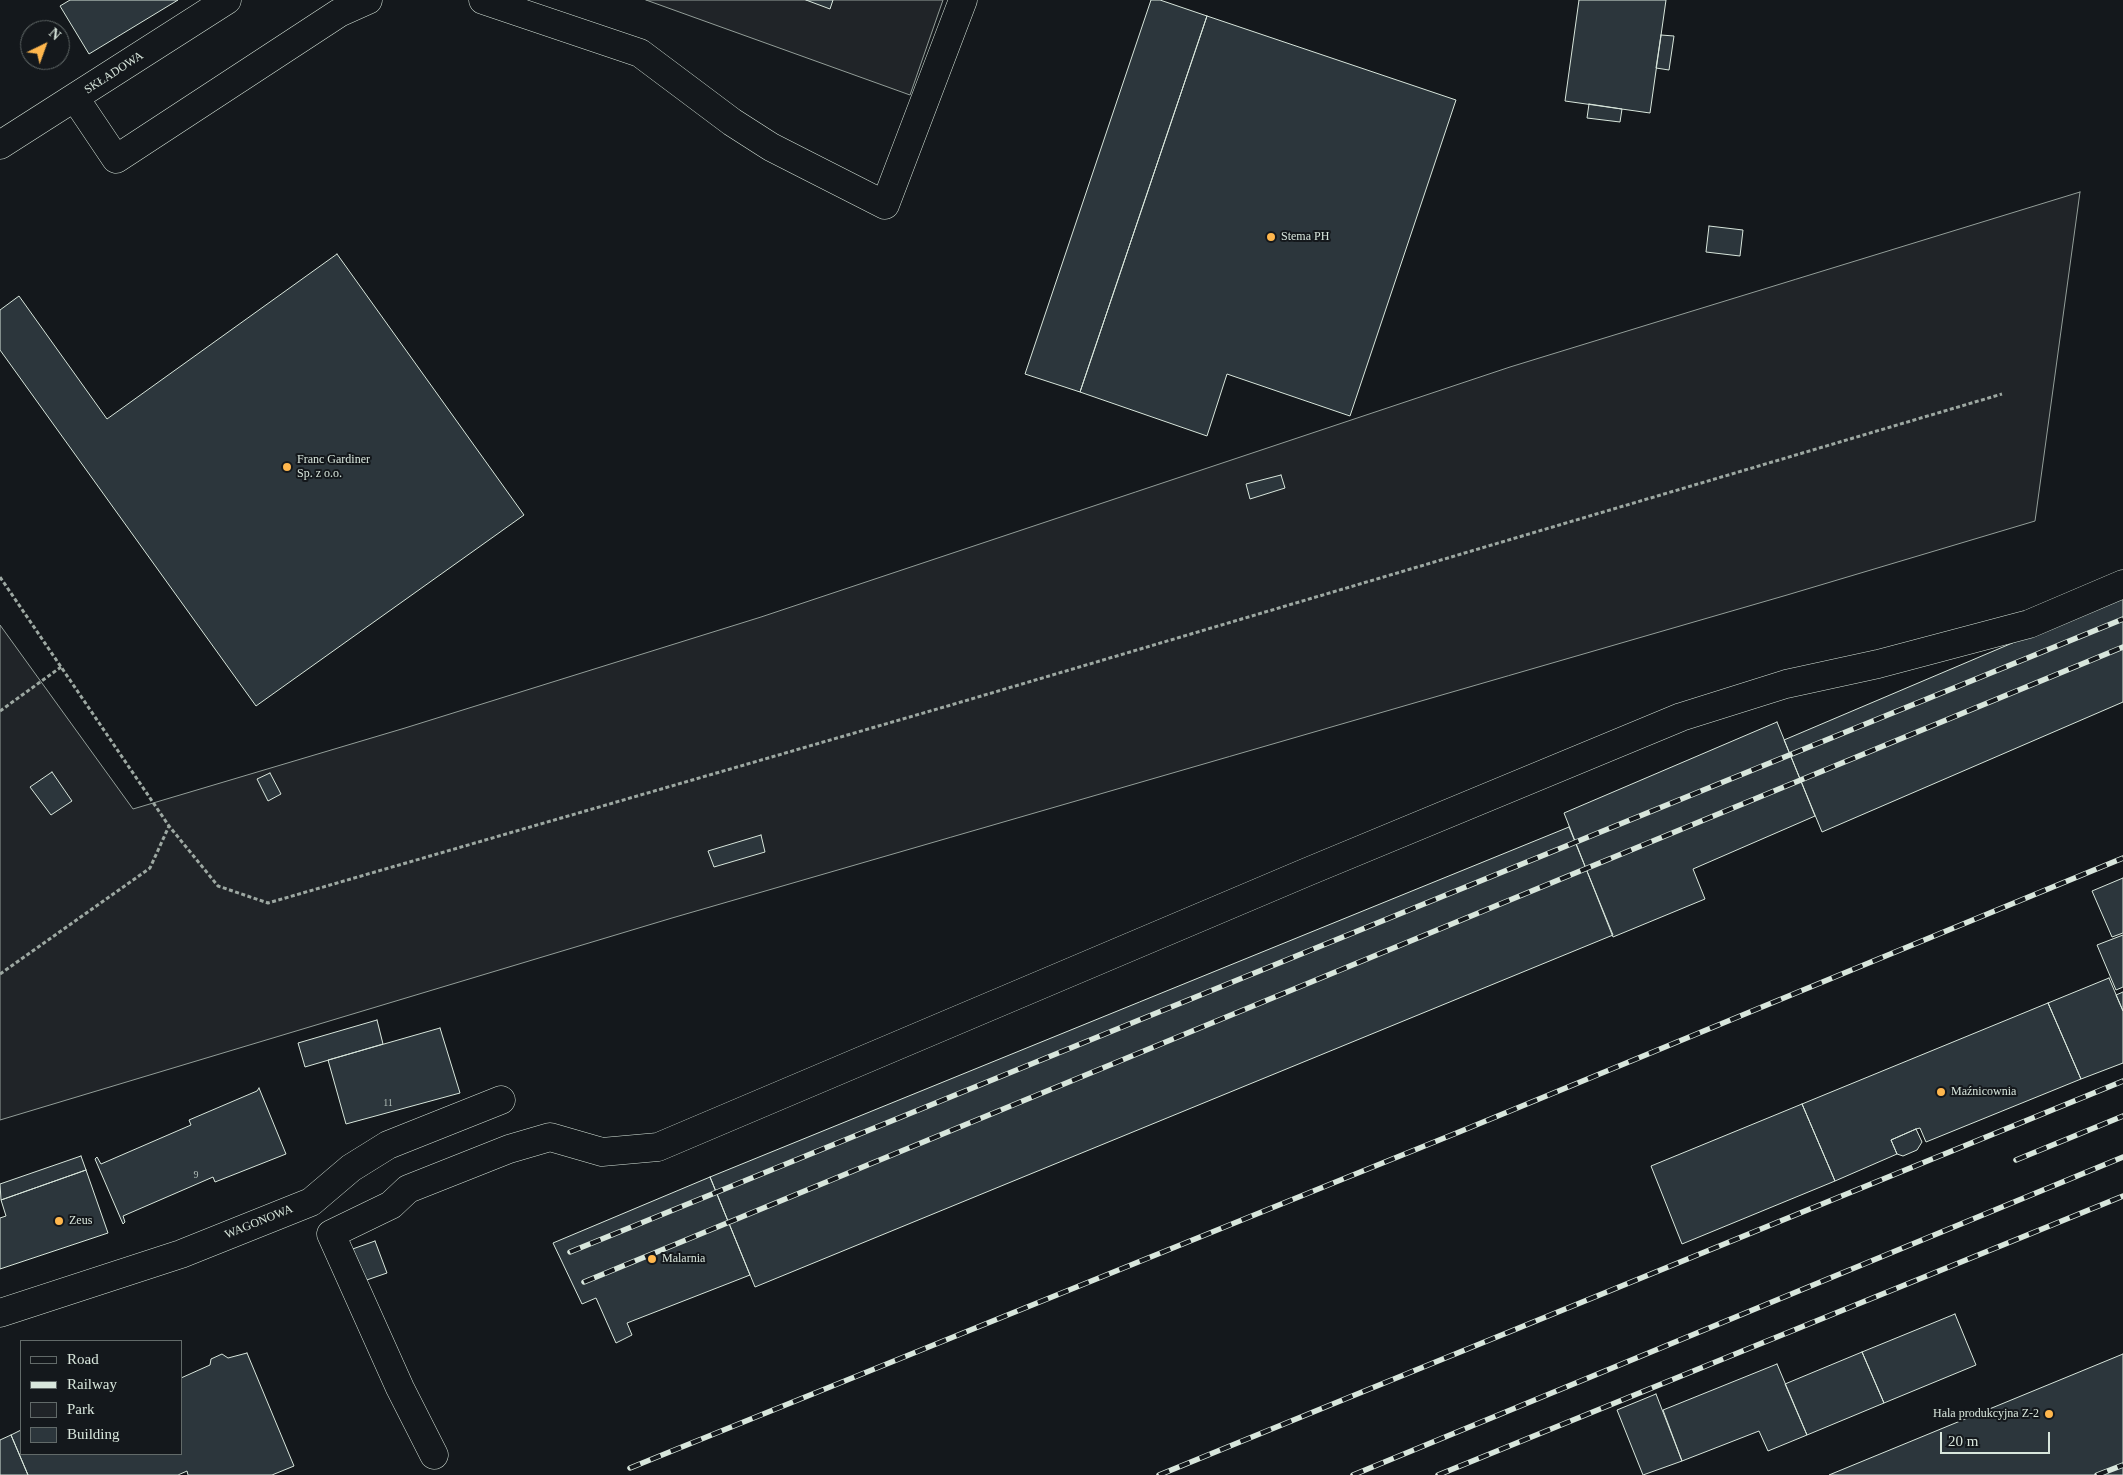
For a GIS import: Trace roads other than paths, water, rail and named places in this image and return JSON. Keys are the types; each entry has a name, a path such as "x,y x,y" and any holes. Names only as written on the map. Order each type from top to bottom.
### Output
{"lane":[{"name":"SKŁADOWA","path":"0,145 227,0"},
{"path":"75,98 116,159 340,13 368,0"},
{"path":"483,0 640,53 755,137 885,205 963,0"},
{"path":"434,1455 400,1388 331,1234 391,1206 408,1188 509,1149 550,1137 602,1152 658,1146 1306,872 1681,717 1786,684 1878,664 2029,624 2123,584"},
{"name":"WAGONOWA","path":"0,1313 181,1254 310,1202 351,1168 388,1145 502,1100"}],"railway":[{"path":"570,1252 2123,619"},
{"path":"584,1282 2123,647"},
{"path":"630,1468 1459,1132 2123,858"},
{"path":"1159,1475 2123,1081"},
{"path":"2016,1160 2123,1116"},
{"path":"1353,1475 2123,1157"},
{"path":"1438,1475 2123,1196"},
{"path":"2097,1475 2123,1465"}],"place":[{"name":"Stema PH","path":"1271,237"},
{"name":"Franc Gardiner Sp. z o.o.","path":"287,467"},
{"name":"Maźnicownia","path":"1941,1092"},
{"name":"Zeus","path":"59,1221"},
{"name":"Malarnia","path":"652,1259"},
{"name":"Hala produkcyjna Z-2","path":"2049,1414"}]}
